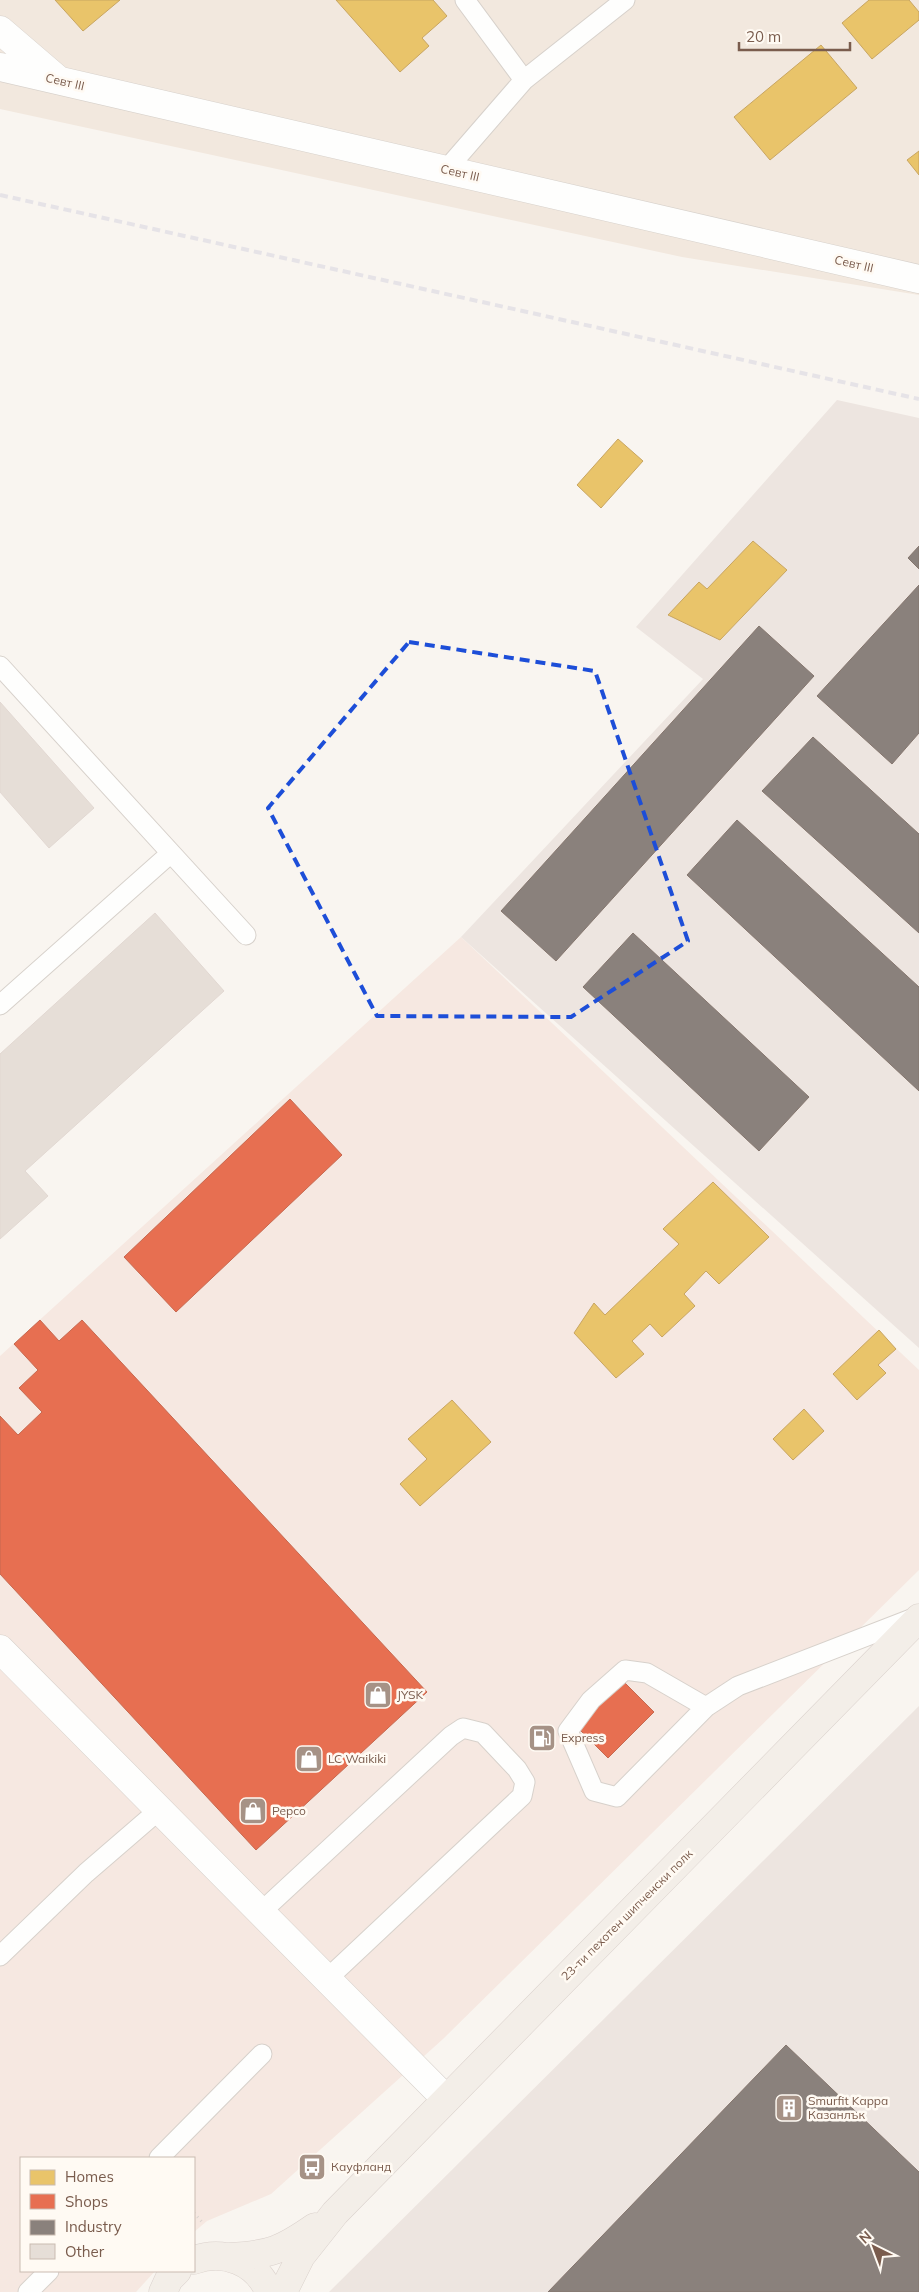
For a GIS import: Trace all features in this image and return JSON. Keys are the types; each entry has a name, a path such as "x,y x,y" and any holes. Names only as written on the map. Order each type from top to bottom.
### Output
{"main road":[{"name":"23-ти пехотен шипченски полк","path":"283,2292 301,2256 335,2213 919,1617"},
{"name":"23-ти пехотен шипченски полк","path":"195,2260 216,2256 256,2255 275,2251 290,2245 335,2213"},
{"name":"23-ти пехотен шипченски полк","path":"229,2257 244,2263 257,2272 269,2292"},
{"path":"162,2292 176,2272"}],"street":[{"path":"0,30 61,81"},
{"name":"Севт III","path":"0,67 919,279"},
{"path":"0,1649 446,2099"}],"lane":[{"path":"465,0 524,80"},
{"path":"446,170 524,80 624,0"},
{"path":"0,666 246,935"},
{"path":"0,1006 171,852"},
{"path":"706,1708 647,1673 625,1670 590,1700 568,1731 594,1791 617,1797 706,1708 738,1686 919,1617"},
{"path":"260,1913 451,1736 463,1728 482,1733 518,1770 525,1782 522,1796 326,1980"},
{"path":"0,1956 86,1873 159,1810"},
{"path":"160,2157 262,2054"},
{"path":"28,2292 48,2272"}],"highlighted area":[{"path":"409,642 595,671 688,941 571,1017 377,1016 268,808"}],"shaded area":[{"path":"0,0 919,0 919,295 682,257 0,109"},
{"path":"837,400 919,418 919,1348 461,937 703,679 636,627"},
{"path":"461,937 919,1370 919,1570 443,2039 271,2194 207,2221 195,2231 195,2157 20,2157 20,2272 154,2272 136,2292 0,2292 0,1356"},
{"path":"919,1706 919,2292 329,2292"}],"building: Homes":[{"path":"55,0 120,0 83,31"},
{"path":"336,0 433,0 447,16 422,38 429,46 400,72"},
{"path":"869,0 909,0 919,12 919,20 872,59 842,23"},
{"path":"821,45 857,88 770,160 734,117"},
{"path":"919,151 919,175 907,160"},
{"path":"618,439 643,461 601,508 577,485"},
{"path":"753,541 787,570 720,640 668,615 699,582 707,589"},
{"path":"713,1182 769,1237 719,1284 706,1271 684,1294 695,1306 662,1337 650,1324 632,1341 644,1354 616,1378 574,1333 594,1303 605,1315 679,1244 663,1229"},
{"path":"879,1330 896,1349 878,1365 886,1373 857,1400 833,1374"},
{"path":"452,1400 491,1442 420,1506 400,1484 427,1459 408,1439"},
{"path":"804,1409 824,1431 793,1460 773,1439"}],"building: Shops":[{"path":"290,1099 342,1155 176,1312 124,1257"},
{"path":"40,1320 59,1341 82,1320 427,1692 256,1850 0,1574 0,1416 18,1435 42,1412 19,1388 38,1370 14,1344"},
{"path":"623,1681 654,1712 608,1758 577,1727"}],"building: Industry":[{"path":"919,546 919,569 908,558"},
{"path":"919,585 919,733 892,764 817,696"},
{"path":"759,626 814,676 556,961 501,911"},
{"path":"813,737 919,834 919,933 762,791"},
{"path":"737,820 919,987 919,1091 687,875"},
{"path":"633,933 809,1097 759,1151 583,987"},
{"name":"Smurfit Kappa Казанлък","path":"786,2045 919,2172 919,2292 548,2292"}],"building: Other":[{"path":"0,702 94,808 49,848 0,792"},
{"path":"155,913 224,991 25,1171 48,1196 0,1239 0,1054"}],"railway":[{"path":"0,195 919,399"}],"place":[{"name":"JYSK","path":"378,1695"},
{"name":"Express","path":"542,1738"},
{"name":"LC Waikiki","path":"309,1759"},
{"name":"Pepco","path":"253,1811"},
{"name":"Smurfit Kappa Казанлък","path":"789,2108"},
{"name":"Кауфланд","path":"312,2167"}]}
